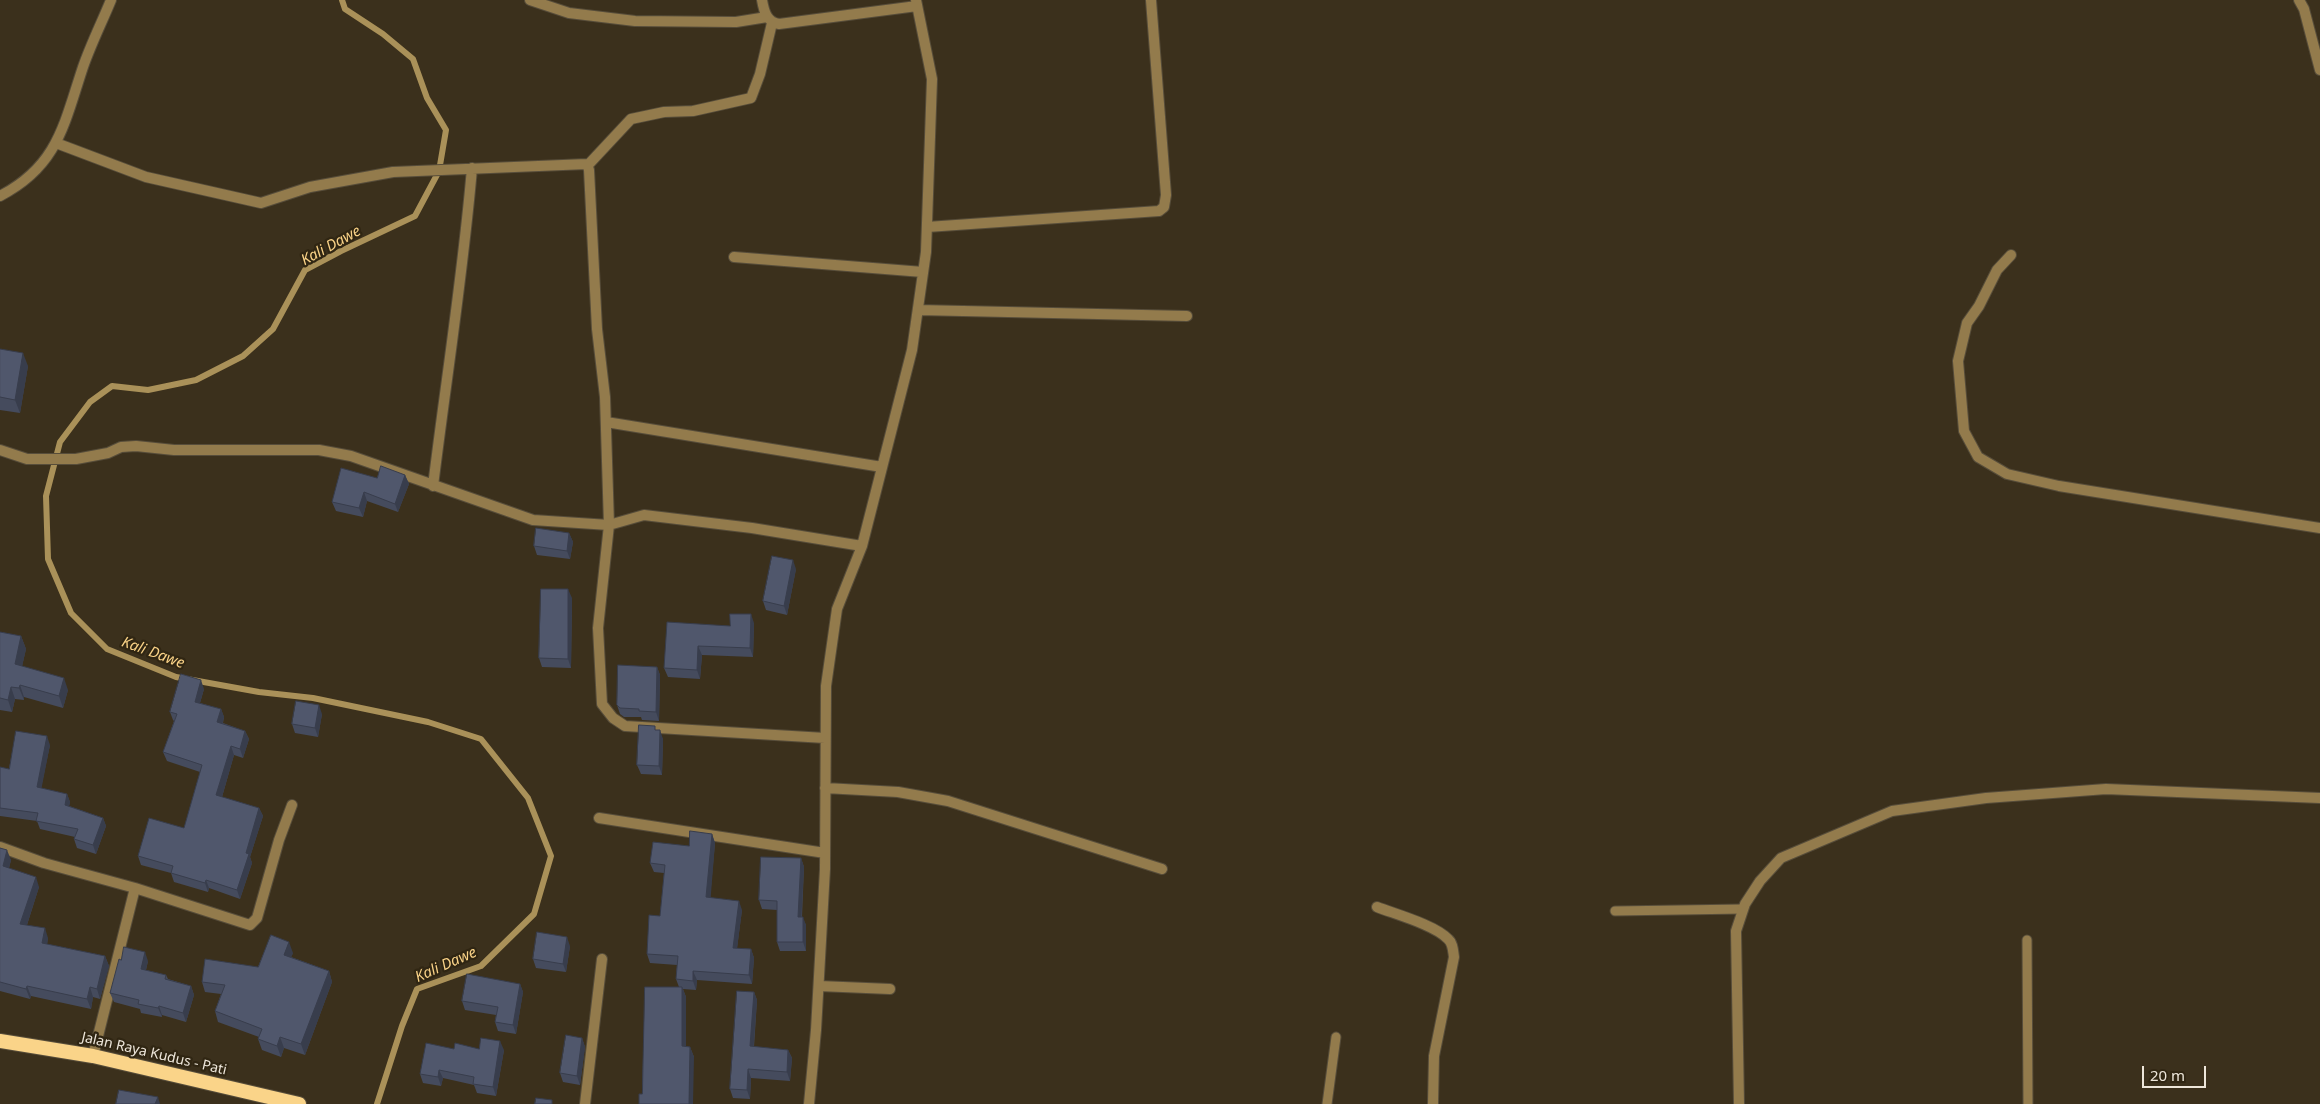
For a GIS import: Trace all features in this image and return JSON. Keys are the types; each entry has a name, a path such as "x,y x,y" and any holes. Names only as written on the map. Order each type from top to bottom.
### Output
{"highway":[{"name":"Jalan Raya Kudus - Pati","path":"0,1041 93,1056 299,1104"}],"street":[{"path":"0,196 18,187 39,169 56,143 84,64 111,0"},
{"path":"530,0 569,14 635,21 736,22 769,20 779,24 917,3 932,79 927,228 923,272 912,350 862,546 837,609 826,686 825,854 809,1104"},
{"path":"762,0 769,20 760,74 751,98 693,111 664,112 630,119 588,165 596,329 605,397 609,525 598,628 602,704 613,718 625,726 825,738"},
{"path":"927,228 1159,211 1164,208 1166,195 1151,0"},
{"path":"2298,0 2304,9 2320,70"},
{"path":"56,143 146,177 261,203 310,187 393,172 585,163 588,165"},
{"path":"433,486 452,336 465,253 472,168"},
{"path":"2011,255 1997,270 1979,306 1967,323 1958,361 1964,431 1978,457 2007,474 2059,486 2320,528"},
{"path":"734,257 923,272"},
{"path":"918,310 1188,316"},
{"path":"606,422 882,467"},
{"path":"0,450 27,459 76,459 108,453 121,447 136,446 174,450 319,450 351,456 533,520 609,525 644,514 752,528 862,546"},
{"path":"825,788 898,792 948,801 1162,868"},
{"path":"1739,1104 1736,931 1743,909 1760,881 1781,858 1892,811 1986,798 2106,789 2320,798"},
{"path":"0,847 44,863 135,888 250,925 257,918 292,805"},
{"path":"599,818 825,854"},
{"path":"93,1056 135,888"},
{"path":"1376,907 1440,932 1450,939 1454,957 1434,1056 1433,1104"},
{"path":"585,1104 602,959"},
{"path":"818,986 890,988"}],"lane":[{"path":"1615,911 1743,909"},
{"path":"2028,940 2028,1104"},
{"path":"1327,1104 1336,1037"}],"building":[{"path":"0,349 23,353 15,400 0,397"},
{"path":"381,466 405,475 395,504 364,492 359,508 332,502 341,468 377,478"},
{"path":"536,528 569,533 567,551 534,546"},
{"path":"772,556 793,560 784,606 763,601"},
{"path":"541,589 568,589 568,659 539,658"},
{"path":"730,614 751,614 750,648 698,646 697,670 664,668 667,622 730,626"},
{"path":"0,632 21,636 15,664 64,678 59,696 20,685 19,688 11,687 8,700 0,698"},
{"path":"618,665 657,667 656,712 620,708 617,705"},
{"path":"181,674 201,680 195,702 221,709 217,722 245,731 240,749 231,746 216,795 259,808 246,853 249,854 237,890 206,880 205,883 171,873 173,866 138,856 149,818 184,828 202,765 163,752 177,714 170,712"},
{"path":"296,701 319,705 315,728 292,724"},
{"path":"639,725 655,726 655,730 660,730 659,766 637,765"},
{"path":"16,731 47,736 37,787 67,794 65,805 103,818 93,845 74,839 78,829 36,821 38,813 0,808 0,767 9,769"},
{"path":"690,831 712,834 706,897 739,901 733,948 751,949 749,975 693,971 693,981 676,979 678,956 647,954 649,915 660,916 665,865 650,863 653,842 689,846"},
{"path":"0,848 7,850 3,866 36,877 20,924 45,928 42,943 105,956 97,989 90,987 87,999 27,986 26,989 0,982"},
{"path":"761,857 801,858 798,917 803,917 803,942 777,942 777,901 759,900"},
{"path":"537,932 567,937 563,964 533,959"},
{"path":"271,935 289,942 284,955 329,971 301,1044 280,1037 277,1046 258,1039 262,1029 215,1011 225,985 202,982 205,959 258,967"},
{"path":"124,947 145,952 141,969 166,975 165,979 191,986 183,1013 159,1006 158,1008 138,1004 139,1000 110,993"},
{"path":"467,974 520,984 513,1025 495,1022 498,1007 462,1001"},
{"path":"645,987 682,987 682,1046 690,1047 689,1104 639,1104 639,1094 642,1094"},
{"path":"737,991 754,992 750,1046 788,1050 787,1072 748,1069 747,1090 730,1089"},
{"path":"566,1035 582,1038 577,1076 560,1073"},
{"path":"481,1038 500,1041 493,1087 473,1084 474,1077 439,1070 438,1077 420,1074 426,1043 454,1049 455,1043 479,1049"},
{"path":"119,1090 158,1097 155,1104 116,1104"},
{"path":"536,1098 552,1100 552,1104 535,1104"}],"waterway":[{"name":"Kali Dawe","path":"342,0 345,9 383,34 413,59 427,98 446,130 439,171 415,216 305,270 273,329 243,356 196,380 148,390 112,386 90,402 60,442 46,496 48,559 71,613 107,649 176,677 259,692 313,698 428,722 481,739 528,798 551,856 534,914 481,966 417,989 402,1026 377,1104"}]}
